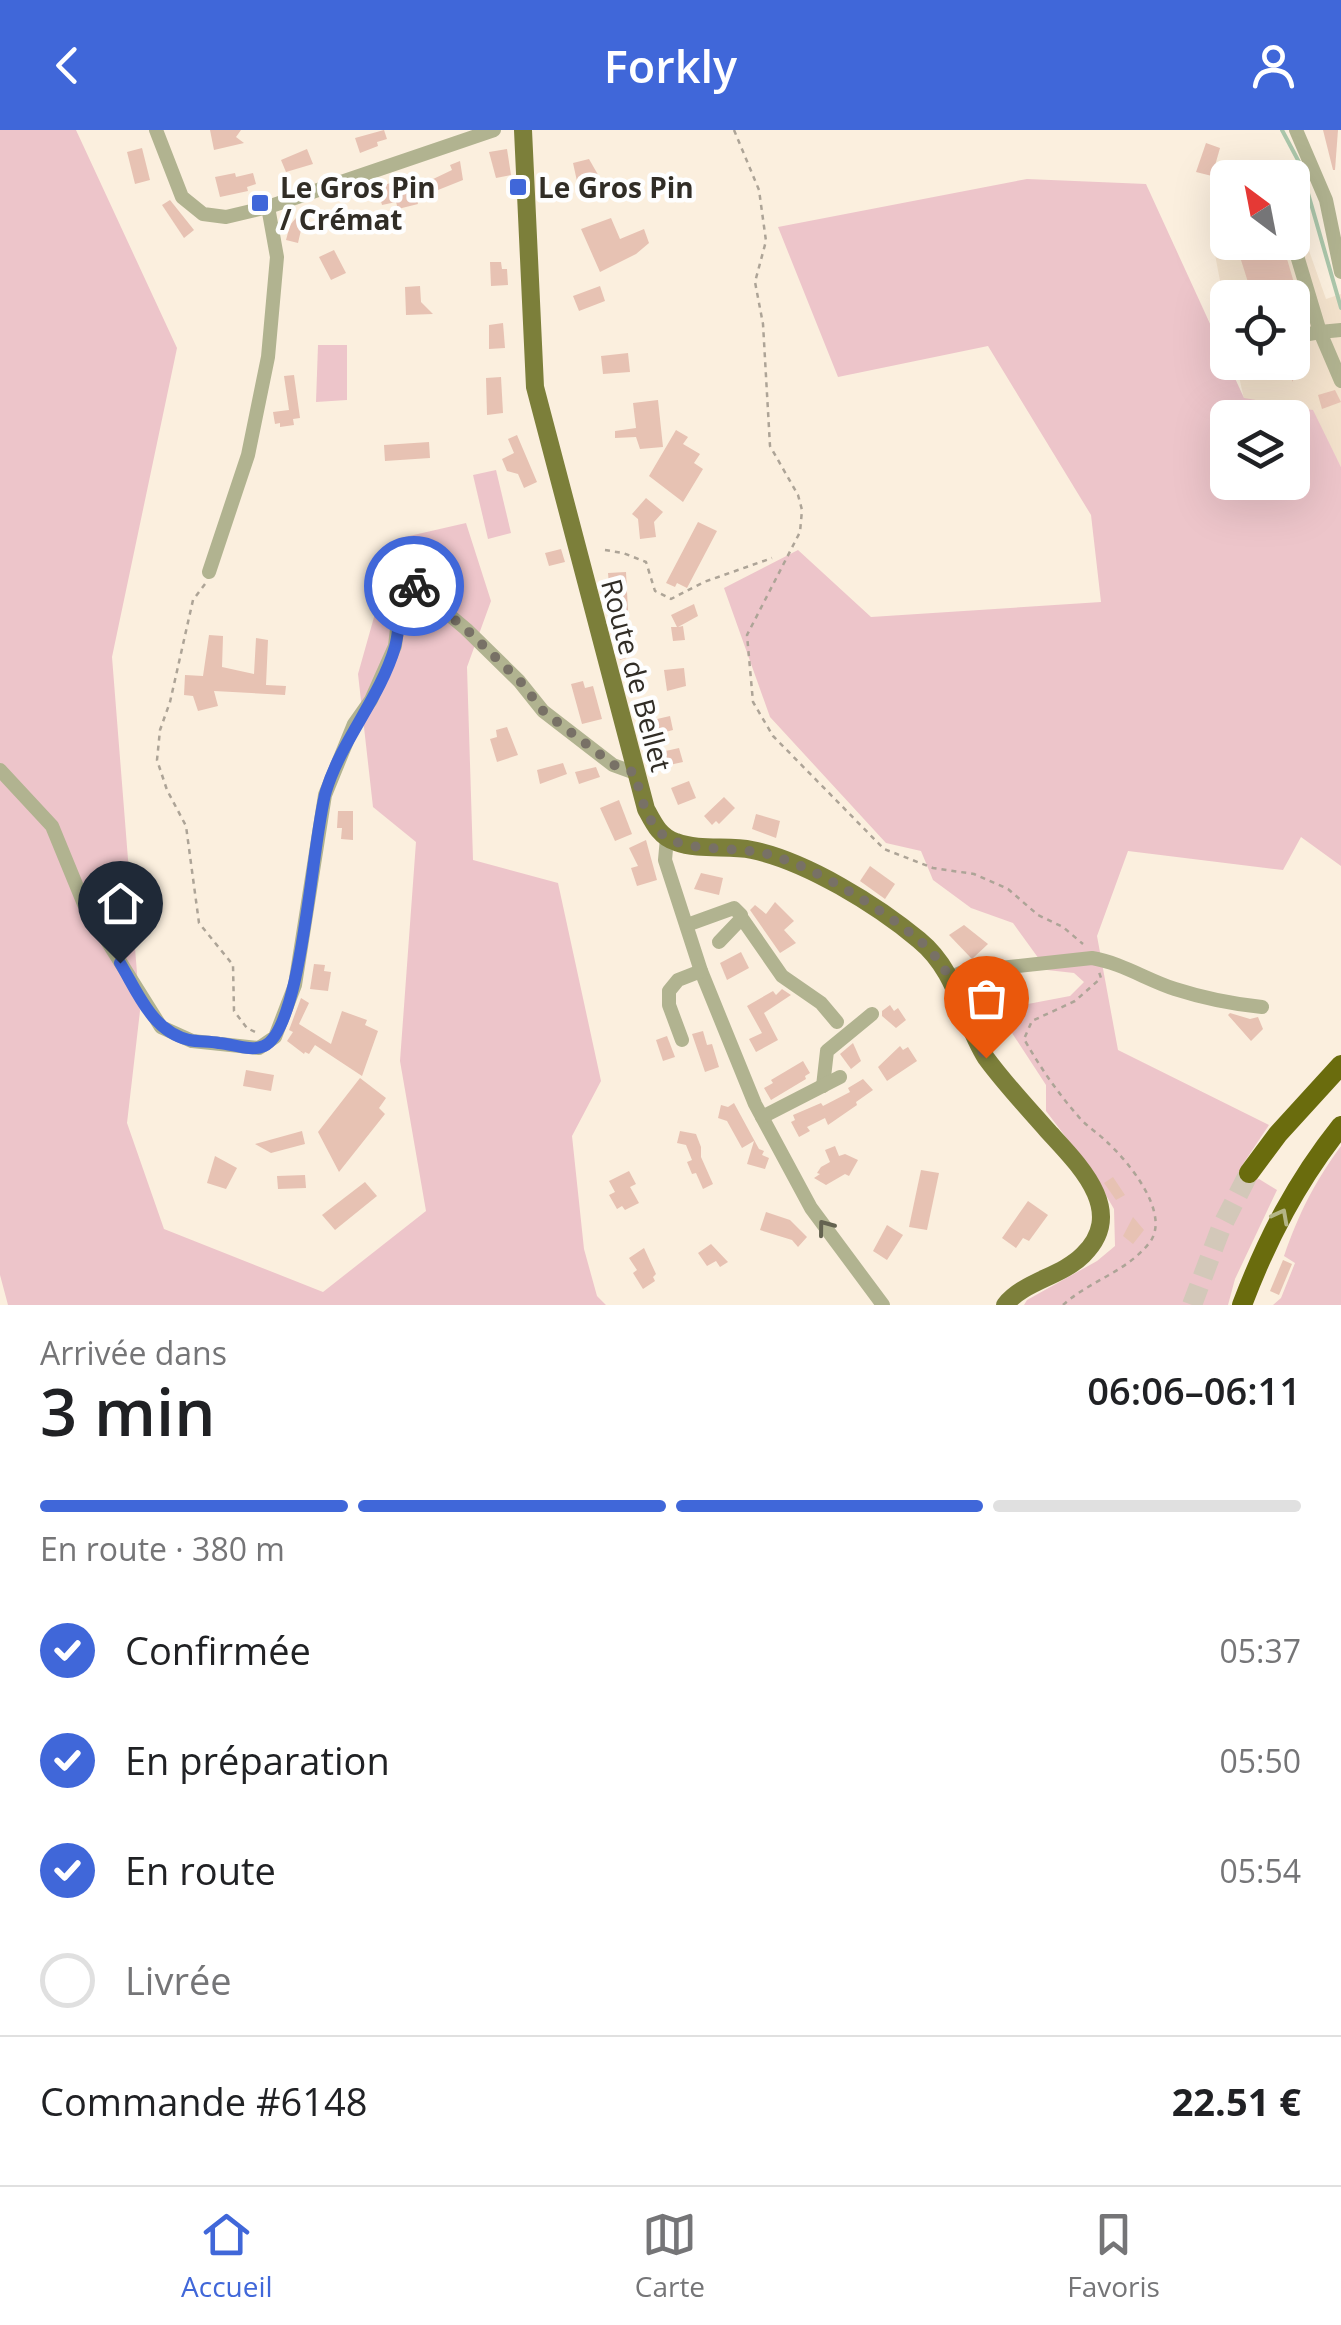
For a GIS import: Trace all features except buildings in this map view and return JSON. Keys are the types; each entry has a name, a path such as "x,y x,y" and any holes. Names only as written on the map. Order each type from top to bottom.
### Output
{"highway":[{"path":"1249,1174 1289,1121 1341,1065"},
{"path":"1242,1305 1286,1204 1341,1126"}],"main road":[{"name":"Route de Bellet","path":"524,130 536,387 635,773 646,810 667,838"},
{"path":"667,838 694,846 754,850 812,870 902,928 938,958 951,976 986,1058 1090,1179 1101,1209 1097,1237 1086,1253 1070,1266 1017,1293 1005,1305"}],"street":[{"path":"156,130 177,188 196,210 226,218 494,130"},
{"path":"1296,130 1326,200 1341,272"},
{"path":"209,572 248,455 268,357 277,257 268,206"},
{"path":"1301,260 1332,330 1341,382"},
{"path":"0,770 52,826 84,904 161,1028 192,1041 254,1048 265,1046 275,1037 295,986 324,794 396,646 402,586 412,584 466,629 520,681 544,712 614,765 635,773"},
{"path":"667,838 665,860 702,971 762,1118 811,1208 883,1305"},
{"path":"687,925 734,908 782,976 821,1003 837,1022"},
{"path":"718,942 741,917"},
{"path":"951,976 1092,958 1110,961 1202,997 1262,1007"},
{"path":"682,1040 668,1005 669,991 678,980 702,971"},
{"path":"823,1086 828,1051 872,1014"},
{"path":"762,1118 840,1077"}],"path":[{"path":"734,130 759,190 766,241 756,282 763,324 770,446 798,495 802,510 800,532 747,635 754,702 773,736 884,849 933,868 974,874 1008,889 1038,914 1063,927 1086,947 1092,958 1101,978 1075,1001 1032,1020 1024,1039 1040,1067 1081,1120 1110,1144 1142,1184 1157,1220 1151,1241 1108,1278 1082,1287 1062,1305"},
{"path":"605,550 646,562 655,591 670,599 704,582 772,558"},
{"path":"209,572 205,586 193,600 160,730 157,760 186,826 199,923 232,964 234,1011 255,1033 275,1037"}],"shaded area":[{"path":"0,130 76,130 177,348 112,657 140,1011 127,1123 164,1229 323,1292 426,1211 400,1061 416,842 373,807 358,674 396,539 466,523 491,601 467,667 473,860 558,883 601,1081 572,1136 584,1249 597,1296 606,1305 8,1305 0,1275"},
{"path":"1027,179 1146,184 1210,324 1210,380 1236,380 1244,398 1256,400 1210,400 1210,500 1310,500 1310,409 1341,467 1341,866 1301,837 1283,870 1128,851 1097,936 1118,1050 1269,1125 1239,1170 1251,1181 1259,1179 1277,1190 1235,1279 1228,1305 1024,1305 1115,1246 1114,1209 1093,1173 1046,1111 1046,1085 997,1010 1070,996 1084,982 1074,973 1047,970 1013,923 971,908 933,880 921,851 886,843 770,717 724,588 798,550 871,617 1101,602 1091,515 988,346 838,377 778,227"},
{"path":"1310,253 1326,299 1341,294 1341,467 1310,410 1310,400 1244,399 1240,380 1310,380 1310,280 1220,280 1216,260 1310,260"},
{"path":"318,345 347,345 347,400 316,402"},
{"path":"496,470 511,533 488,539 473,475"},
{"path":"1341,1146 1341,1305 1273,1305 1281,1298 1295,1263 1284,1256 1295,1226"}],"waterway":[{"path":"1282,130 1299,162 1341,308"}],"tunnel":[{"path":"1192,1305 1221,1228 1249,1173"}],"way so far":[{"path":"414,586 520,681 544,712 614,765 635,773 646,810 667,838 694,846 754,850 812,870 921,942 951,976 986,1058"}],"place":[{"name":"Le Gros Pin","path":"518,187"},
{"name":"Le Gros Pin / Crémat","path":"260,203"}],"route":[{"path":"120,963 155,1020 172,1035 254,1048 265,1046 275,1037 295,986 324,794 354,724 371,700 396,646 402,586 414,586"}]}
